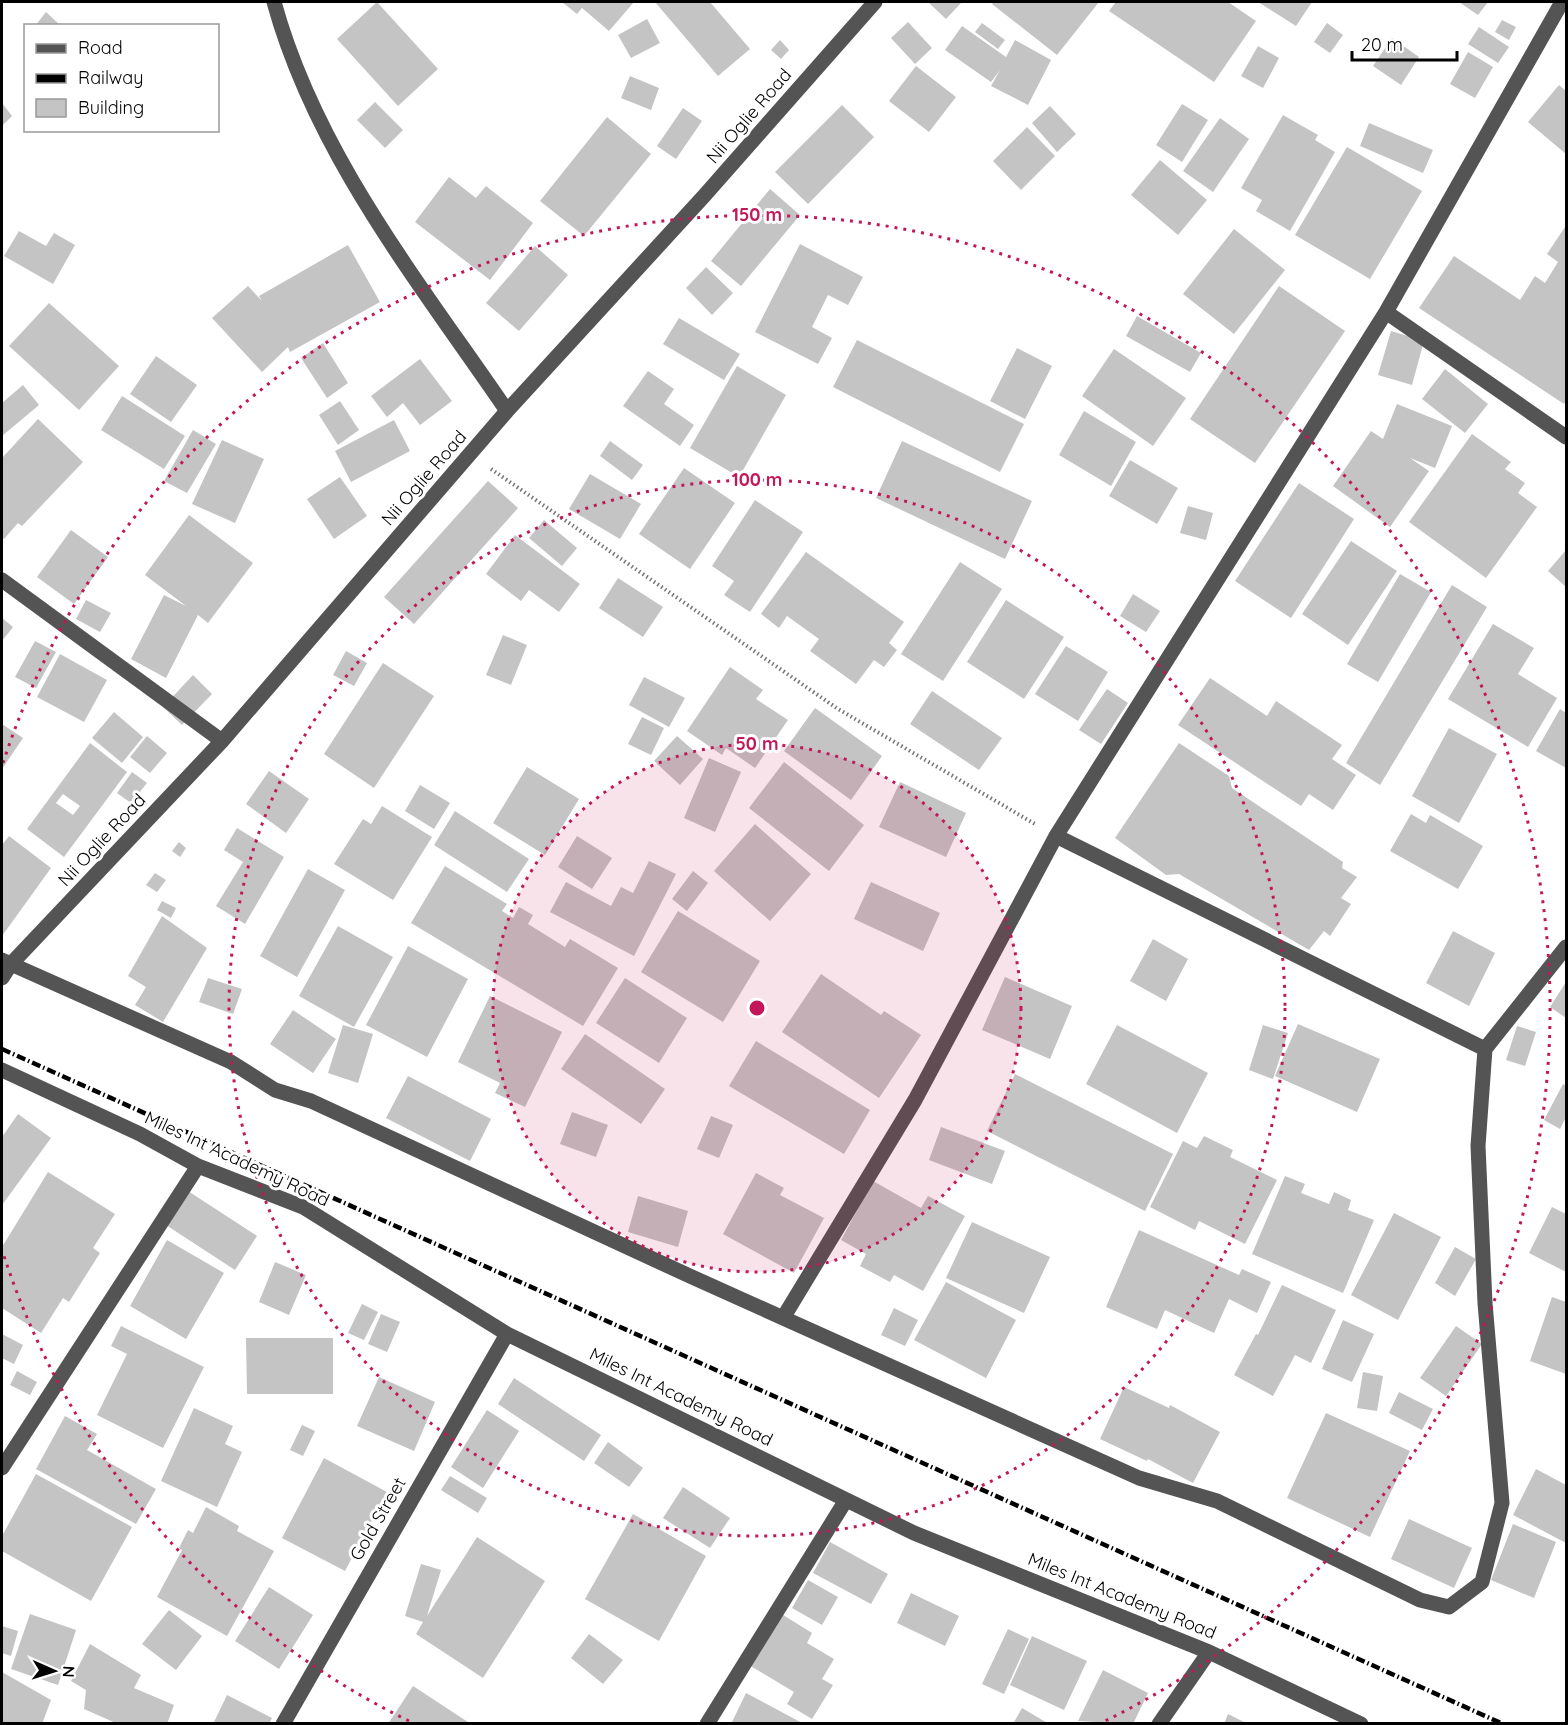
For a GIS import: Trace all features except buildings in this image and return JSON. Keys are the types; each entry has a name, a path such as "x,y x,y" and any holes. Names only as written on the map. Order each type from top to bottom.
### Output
{"street":[{"path":"274,2 283,31 330,145 361,197 507,411"},
{"name":"Nii Oglie Road","path":"2,978 6,962 222,741 507,411 704,196 875,2"},
{"path":"783,1318 915,1100 1056,836 1386,312 1562,2"},
{"path":"1386,312 1566,436"},
{"path":"2,580 222,741"},
{"path":"1056,836 1485,1049"},
{"path":"6,962 231,1062 275,1090 311,1101 783,1318 1139,1478 1217,1501 1420,1600 1449,1607 1482,1582 1502,1503 1485,1303 1478,1157 1485,1049 1566,947"},
{"name":"Miles Int Academy Road","path":"2,1070 140,1134 198,1166 303,1207 507,1334 914,1533 1209,1652 1361,1724"},
{"path":"2,1468 198,1166"},
{"name":"Gold Street","path":"283,1724 507,1334"},
{"path":"707,1724 846,1500"},
{"path":"1159,1724 1209,1652"}],"path":[{"path":"470,455 838,709 1056,836"}],"railway":[{"path":"2,1049 1503,1724"}]}
